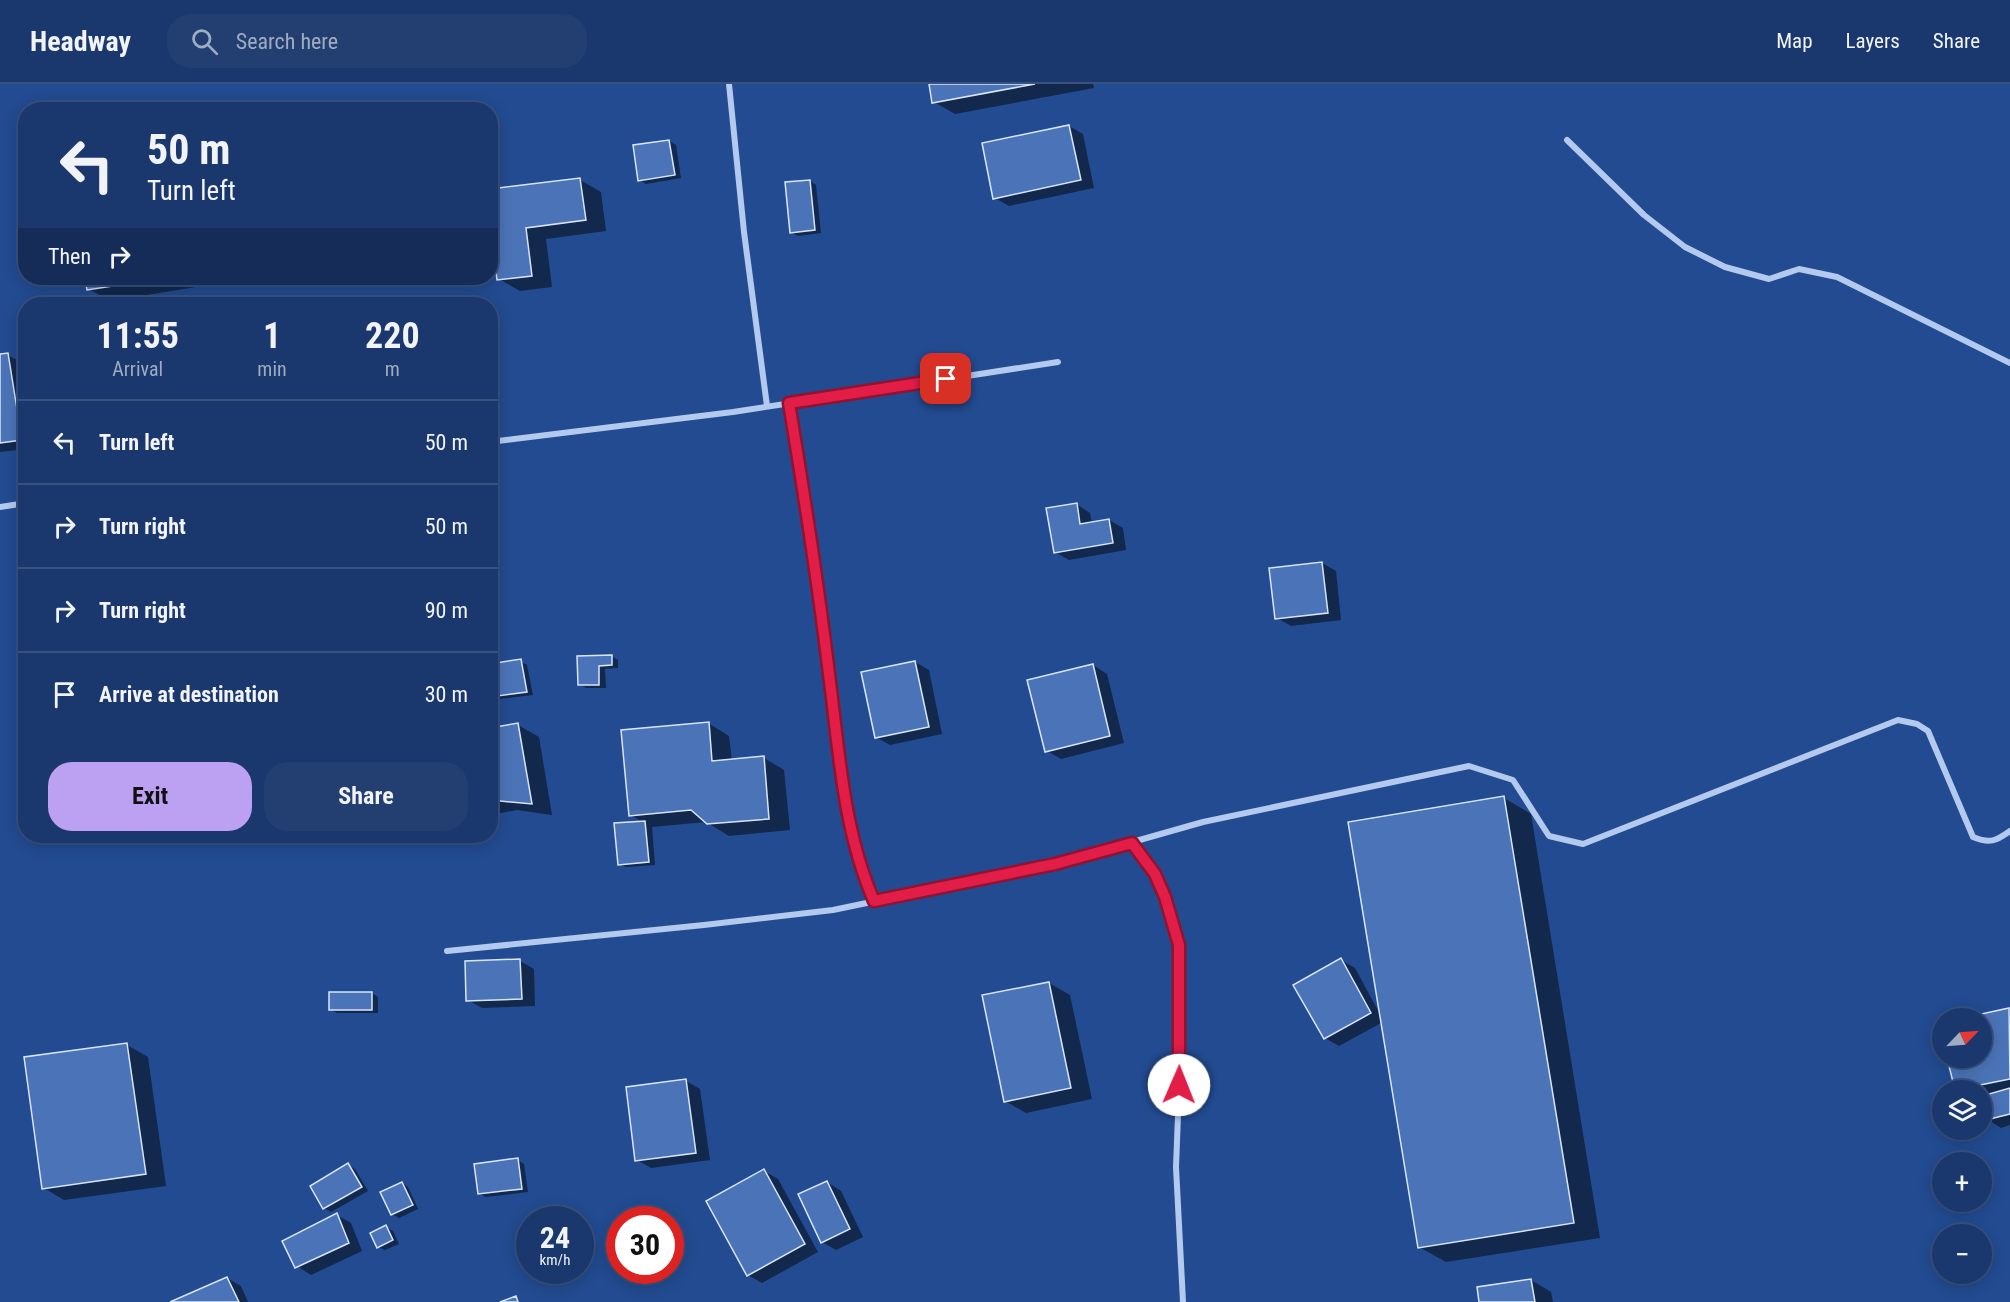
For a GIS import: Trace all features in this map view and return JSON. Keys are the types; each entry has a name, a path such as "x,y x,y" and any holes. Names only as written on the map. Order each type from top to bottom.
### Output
{"street":[{"path":"729,84 744,232 767,406"},
{"path":"1567,140 1644,215 1685,247 1725,267 1769,279 1798,269 1837,277 2010,363"},
{"path":"498,441 789,403 1058,362"},
{"path":"789,403 821,609 843,783 856,856 874,901"},
{"path":"0,507 18,504"},
{"path":"447,951 833,910 1044,866 1203,822 1469,766 1513,780 1549,836 1583,844 1898,720 1917,724 1928,731 1974,837 1984,842 1995,842 2010,831"},
{"path":"1132,843 1155,874 1165,897 1179,945 1180,1064 1176,1167 1183,1302"}],"building":[{"path":"929,84 1035,84 932,103"},
{"path":"1069,125 1081,180 993,199 982,143"},
{"path":"669,140 675,175 638,181 633,145"},
{"path":"580,178 586,220 526,228 532,276 498,280 498,188"},
{"path":"810,180 815,230 790,233 785,182"},
{"path":"86,285 120,285 87,290"},
{"path":"8,353 18,415 18,441 0,443 0,354"},
{"path":"1077,503 1080,524 1109,519 1113,543 1054,553 1046,508"},
{"path":"1322,562 1328,613 1275,619 1269,568"},
{"path":"612,655 612,665 599,666 599,685 578,685 577,656"},
{"path":"521,659 527,692 498,696 498,663"},
{"path":"915,661 929,727 875,738 861,672"},
{"path":"1093,664 1110,736 1045,752 1027,680"},
{"path":"709,722 712,761 764,756 769,819 707,824 691,810 629,816 621,730"},
{"path":"518,723 532,804 498,801 498,727"},
{"path":"1504,796 1574,1223 1418,1248 1348,822"},
{"path":"645,821 649,862 618,865 614,823"},
{"path":"1341,958 1371,1013 1324,1039 1293,985"},
{"path":"520,959 522,999 466,1001 465,961"},
{"path":"1049,982 1071,1088 1004,1102 982,995"},
{"path":"329,992 372,992 372,1010 329,1010"},
{"path":"2009,1008 2010,1079 1992,1083 1992,1080 1952,1080 1950,1068 1992,1068 1992,1012"},
{"path":"127,1043 146,1174 42,1189 24,1057"},
{"path":"686,1079 696,1153 635,1161 626,1087"},
{"path":"2010,1088 2010,1114 1992,1118 1992,1093"},
{"path":"518,1158 522,1189 478,1194 474,1164"},
{"path":"348,1163 362,1187 323,1209 310,1186"},
{"path":"764,1169 805,1244 747,1276 706,1201"},
{"path":"827,1181 850,1229 821,1243 798,1194"},
{"path":"402,1182 413,1205 391,1215 380,1192"},
{"path":"337,1213 349,1243 295,1268 282,1241"},
{"path":"386,1225 393,1240 377,1248 370,1233"},
{"path":"227,1277 239,1302 170,1302"},
{"path":"1531,1279 1535,1302 1479,1302 1477,1287"},
{"path":"516,1296 518,1302 500,1302"}],"route":[{"path":"946,379 789,403 821,609 843,783 856,856 874,901 1055,864 1132,843 1155,874 1165,897 1179,945 1179,1085"}]}
